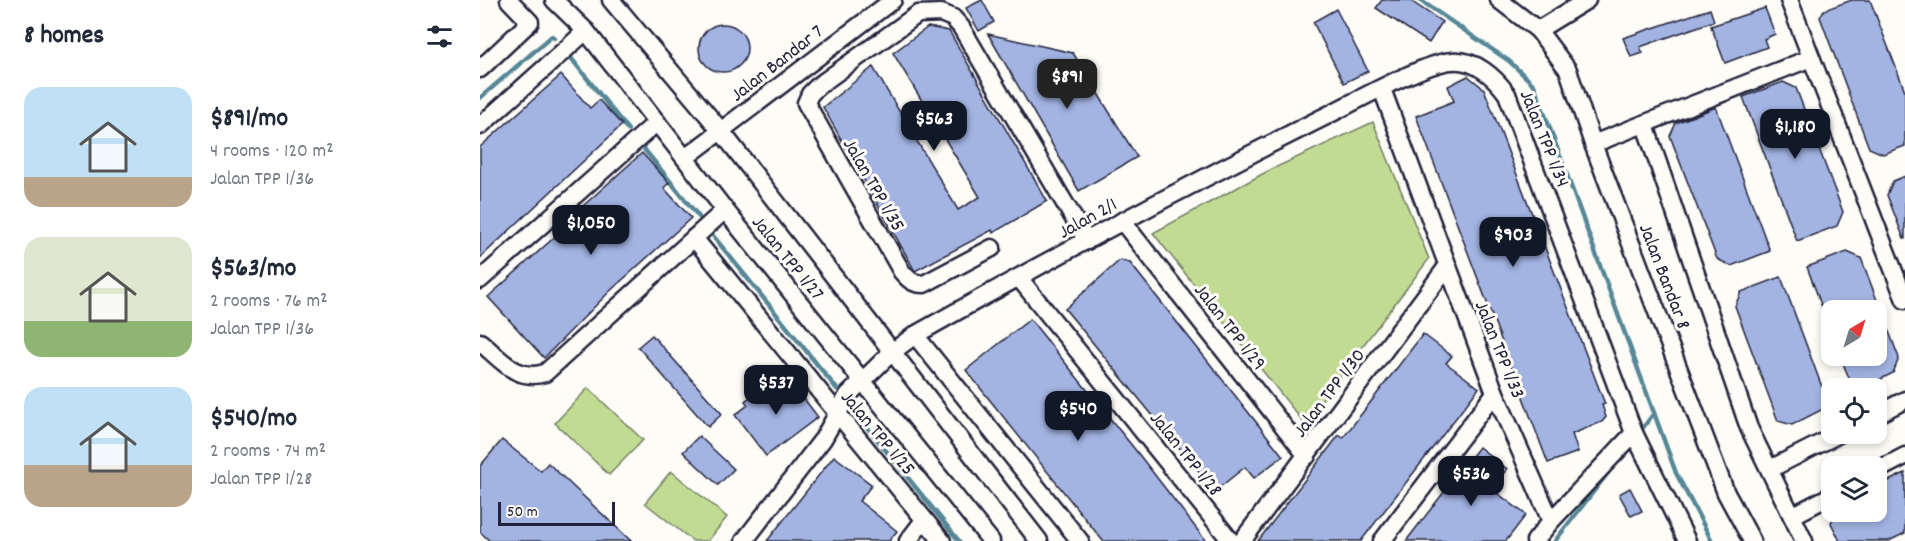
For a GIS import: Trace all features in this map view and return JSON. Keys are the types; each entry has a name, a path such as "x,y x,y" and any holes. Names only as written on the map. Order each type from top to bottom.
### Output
{"street":[{"path":"480,69 530,22 509,0"},
{"name":"Jalan TPP 1/27","path":"554,0 586,32 725,210 991,541"},
{"name":"Jalan TPP 1/27","path":"611,0 721,131 1039,541"},
{"name":"Jalan Bandar 7","path":"685,158 893,0"},
{"name":"Jalan Bandar 8","path":"1499,0 1538,30 1568,70 1593,144 1726,493 1752,541"},
{"path":"1538,30 1587,0"},
{"path":"1791,0 1811,58 1905,300"},
{"name":"Jalan TPP 1/35","path":"992,248 924,284 915,284 902,273 806,103 810,94 818,86 872,44 918,14 940,13 952,18 961,27 1087,241"},
{"path":"480,126 586,32"},
{"path":"1593,144 1811,58"},
{"name":"Jalan TPP 1/34","path":"1382,89 1436,64 1452,60 1471,64 1499,82 1512,105 1634,433 1687,541"},
{"name":"Jalan 2/1","path":"744,541 823,439 848,395 892,352 915,335 1122,221 1382,89"},
{"name":"Jalan TPP 1/33","path":"1382,89 1446,268 1495,393 1551,521"},
{"path":"480,280 657,122"},
{"name":"Jalan Bandar 8","path":"1645,125 1726,367 1749,428 1804,541"},
{"path":"480,342 520,375 532,377 545,373 725,210"},
{"name":"Jalan TPP 1/29","path":"1122,221 1307,456"},
{"name":"Jalan TPP 1/25","path":"694,238 942,541"},
{"name":"Jalan TPP 1/30","path":"1242,541 1446,268"},
{"name":"Jalan TPP 1/28","path":"1019,278 1231,541"},
{"path":"915,335 1080,541"},
{"path":"1382,541 1495,393"},
{"path":"1887,409 1905,400"},
{"path":"1535,541 1634,433"},
{"path":"1770,469 1821,443"},
{"path":"1887,465 1905,456"},
{"path":"1792,516 1821,501"},
{"path":"908,541 924,520"}],"green space":[{"path":"1373,122 1429,259 1304,423 1153,233 1268,171"},
{"path":"588,388 643,440 609,475 555,423"},
{"path":"671,471 727,517 708,541 693,541 645,503"}],"building":[{"path":"982,0 994,22 979,31 966,8"},
{"path":"1382,0 1409,0 1442,22 1429,43 1376,8"},
{"path":"1852,0 1870,0 1905,91 1905,146 1883,154 1869,148 1820,17 1824,10"},
{"path":"1765,8 1775,34 1764,39 1767,47 1725,63 1711,26"},
{"path":"1336,9 1368,71 1344,83 1313,22"},
{"path":"1710,9 1714,21 1640,47 1643,53 1631,57 1623,38"},
{"path":"723,24 740,31 747,48 740,65 723,72 706,65 699,48 706,31"},
{"path":"928,27 949,31 1047,201 993,233 992,230 915,271 823,107 873,67 958,210 980,197 893,53"},
{"path":"988,34 1073,53 1137,157 1079,191"},
{"path":"561,75 590,108 599,100 622,125 480,258 480,147"},
{"path":"1468,76 1484,89 1605,404 1602,405 1606,417 1602,422 1572,434 1578,452 1548,463 1416,116 1454,101 1448,86"},
{"path":"1783,82 1796,88 1843,212 1837,226 1797,241 1743,97"},
{"path":"1716,107 1770,251 1731,266 1717,259 1670,136 1676,123"},
{"path":"642,153 669,183 664,188 691,218 609,292 544,358 488,297 568,225 565,222"},
{"path":"1905,176 1904,239 1887,195 1893,181"},
{"path":"1847,252 1861,258 1877,300 1821,300 1821,305 1807,267"},
{"path":"1120,260 1130,263 1283,456 1254,478 1245,467 1215,491 1065,309"},
{"path":"1781,277 1821,384 1821,410 1792,425 1778,421 1735,306 1741,292"},
{"path":"1030,319 1206,541 1103,541 985,394 966,370"},
{"path":"1887,326 1899,358 1893,373 1883,378 1849,378 1844,366 1887,366"},
{"path":"1423,334 1452,356 1446,363 1479,388 1361,541 1258,541 1339,435 1343,438"},
{"path":"652,335 722,414 708,427 638,347"},
{"path":"789,379 818,417 766,456 735,415 748,405 745,401 761,389 766,396"},
{"path":"699,436 734,469 718,485 683,452"},
{"path":"502,440 541,471 548,463 631,541 490,541 480,532 480,466"},
{"path":"1479,447 1507,469 1492,489 1526,515 1506,541 1406,541"},
{"path":"834,456 872,485 859,501 897,531 889,541 767,541"},
{"path":"1905,473 1905,533 1889,541 1840,541 1831,522 1887,522 1887,482"},
{"path":"1630,488 1642,511 1631,516 1619,494"}],"waterway":[{"path":"1420,0 1509,61 1534,85 1676,473 1712,541"},
{"path":"480,98 552,36 554,38"},
{"path":"571,58 628,130"},
{"path":"644,149 699,217"},
{"path":"714,237 837,389"},
{"path":"854,411 959,541"},
{"path":"1639,433 1654,413"},
{"path":"1555,541 1614,465"}]}
